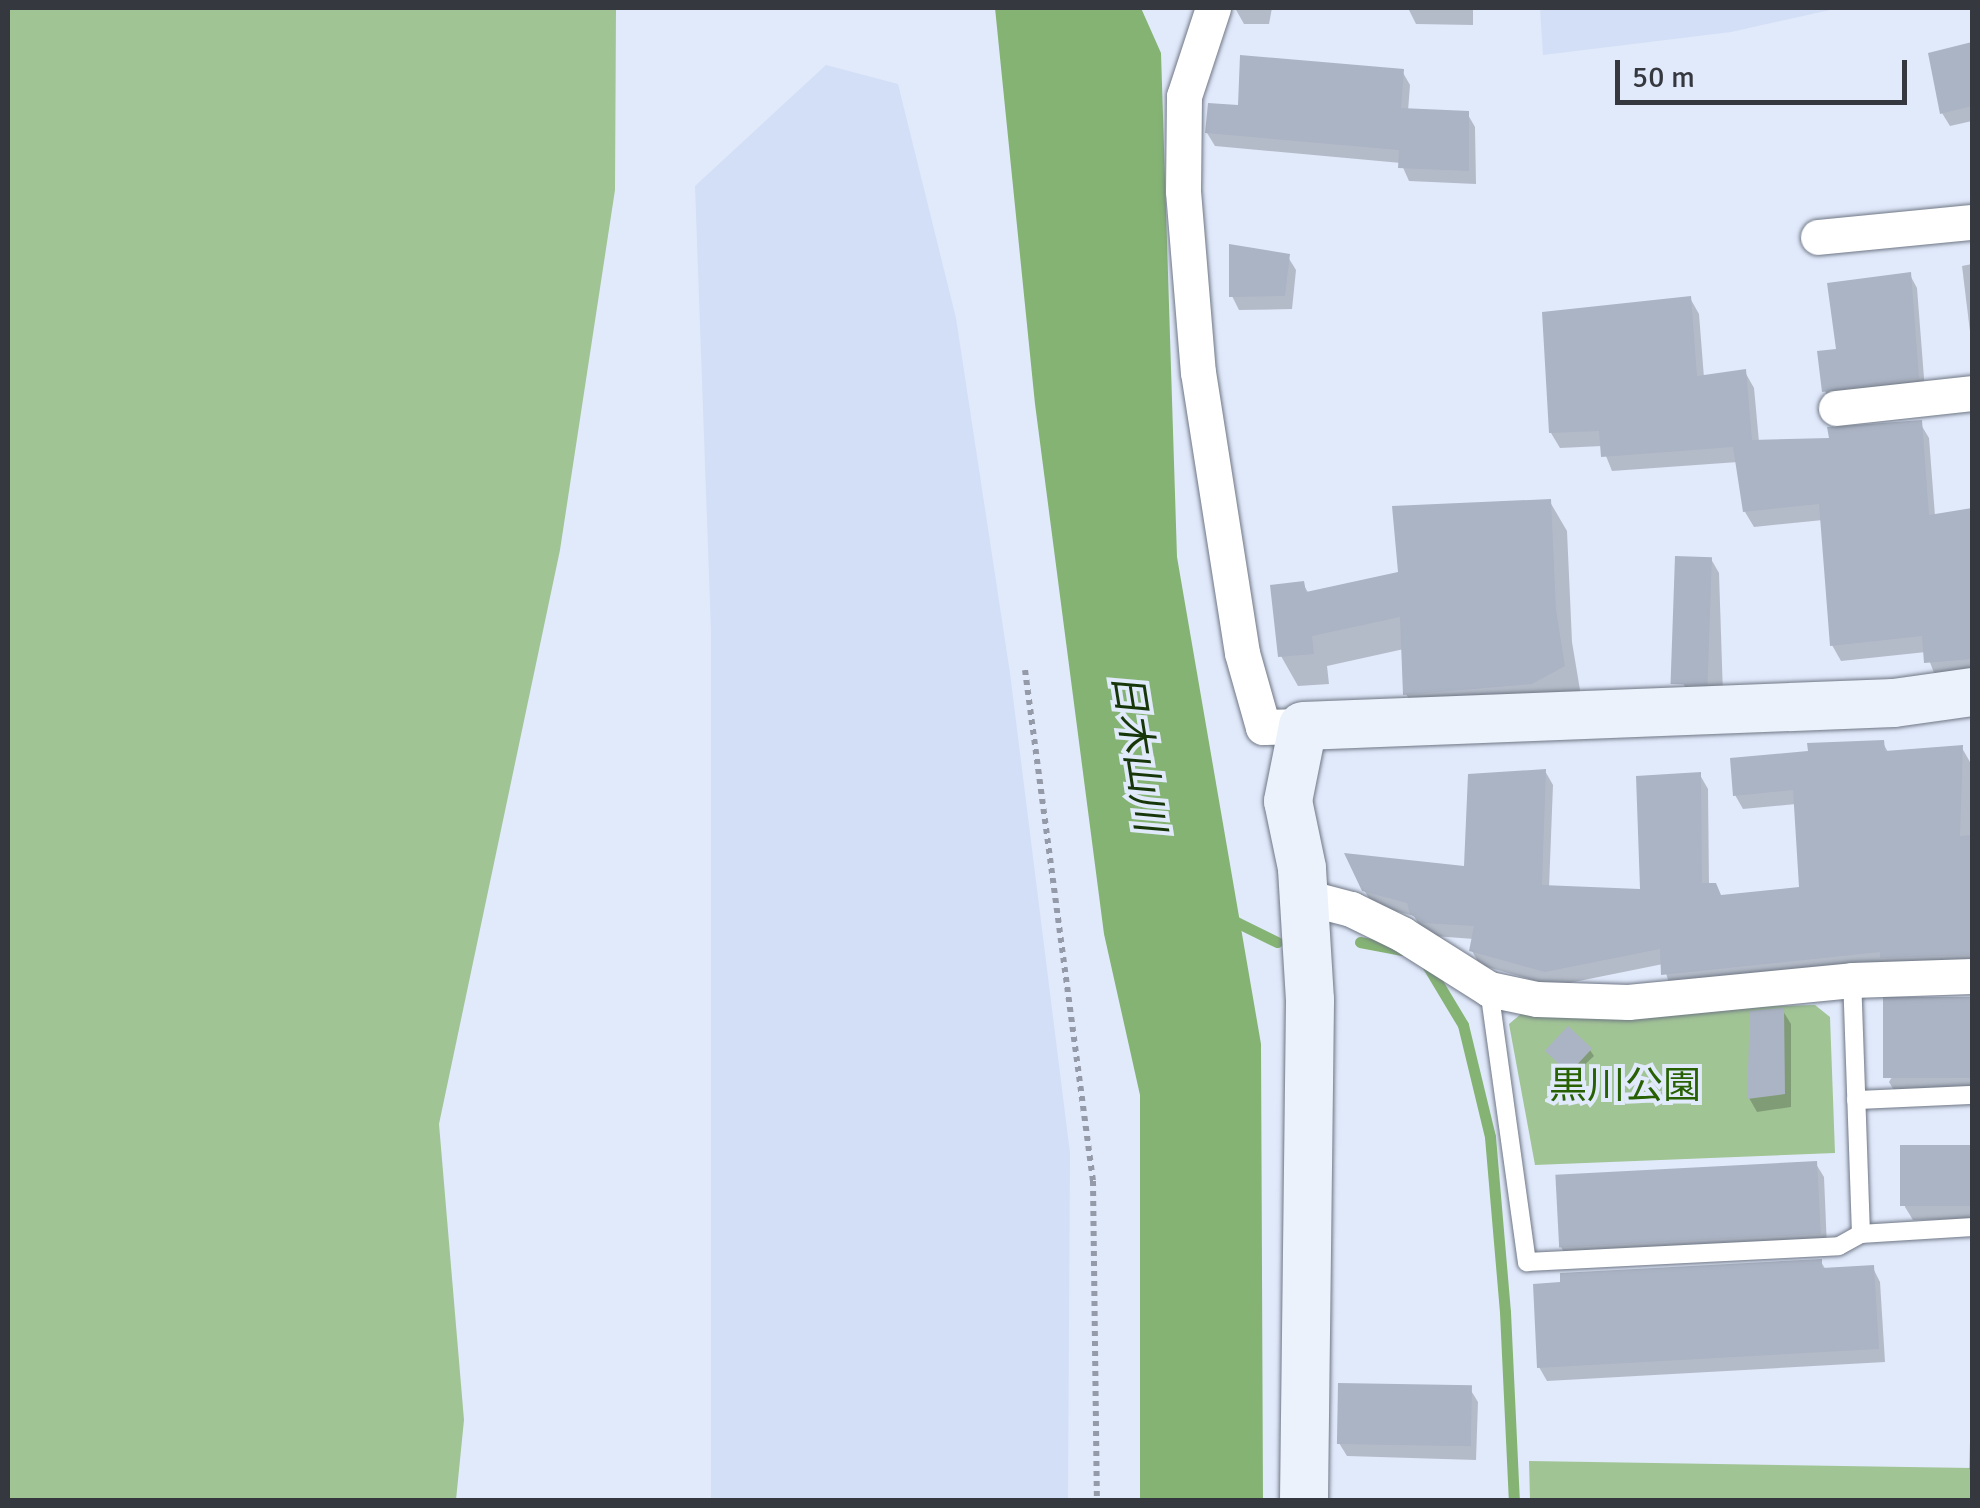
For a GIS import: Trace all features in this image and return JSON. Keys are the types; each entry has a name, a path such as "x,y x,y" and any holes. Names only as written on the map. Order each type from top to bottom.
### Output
{"street":[{"path":"1213,8 1184,96 1183,191 1198,372 1239,636 1263,728 1894,703 1972,692"},
{"path":"1818,236 1972,222"},
{"path":"1836,408 1972,393"},
{"path":"1303,726 1288,802 1305,897 1310,1020 1304,1500"},
{"path":"1305,897 1350,910 1402,934 1489,989 1537,998 1628,1002 1852,980 1972,976"}],"lane":[{"path":"1852,980 1861,1234"},
{"path":"1489,989 1527,1262 1838,1246 1861,1234 1972,1228"},
{"path":"1856,1100 1972,1095"}],"path":[{"path":"1025,670 1093,1180 1097,1500"}],"shaded area":[{"path":"1540,8 1839,8 1731,32 1543,55"},
{"path":"826,65 898,84 956,318 1010,673 1070,1153 1068,1500 711,1500 711,631 695,186"}],"green space":[{"path":"8,8 616,8 615,190 560,550 439,1124 464,1420 456,1500 8,1500"},
{"name":"黒川公園","path":"1815,1005 1830,1017 1835,1153 1535,1165 1509,1024 1527,1009 1551,1013"},
{"path":"1529,1461 1972,1468 1972,1500 1530,1500"}],"water":[{"name":"日木山川","path":"995,8 1141,8 1161,53 1177,557 1261,1044 1263,1500 1140,1500 1140,1095 1104,934 1035,404"}],"building":[{"path":"1972,42 1972,106 1940,114 1928,53"},
{"path":"1240,55 1404,69 1401,108 1469,111 1469,171 1398,168 1399,150 1205,133 1208,103 1238,105"},
{"path":"1229,244 1290,254 1285,296 1229,297"},
{"path":"1911,272 1919,378 1822,392 1817,351 1836,349 1827,283"},
{"path":"1691,296 1697,376 1746,369 1752,440 1829,438 1827,427 1922,420 1929,515 1972,508 1972,659 1924,663 1922,636 1830,646 1819,504 1743,512 1733,447 1601,457 1599,431 1549,433 1542,312"},
{"path":"1551,499 1556,610 1565,666 1532,684 1403,695 1400,617 1312,636 1314,654 1278,657 1270,585 1304,581 1306,592 1398,572 1392,506"},
{"path":"1675,556 1712,557 1708,685 1671,684"},
{"path":"1884,740 1885,751 1963,745 1960,836 1972,835 1972,955 1880,958 1880,952 1661,975 1660,949 1545,972 1469,951 1474,926 1424,923 1410,914 1407,903 1362,891 1344,853 1464,866 1468,774 1546,769 1542,885 1640,889 1636,776 1701,772 1702,883 1716,883 1721,895 1799,887 1793,790 1733,796 1730,758 1808,751 1807,743"},
{"path":"1883,997 1972,997 1972,1078 1883,1078"},
{"path":"1784,1008 1785,1094 1747,1099 1750,1011"},
{"path":"1568,1026 1592,1049 1569,1073 1545,1051"},
{"path":"1900,1145 1972,1145 1972,1206 1900,1206"},
{"path":"1817,1161 1821,1234 1559,1248 1555,1175"},
{"path":"1822,1259 1822,1268 1874,1265 1879,1349 1537,1368 1533,1284 1560,1282 1560,1273"},
{"path":"1338,1383 1472,1385 1471,1446 1337,1444"}],"waterway":[{"path":"1226,917 1277,942"},
{"path":"1360,942 1402,950"},
{"path":"1427,965 1463,1025 1490,1137 1505,1312 1514,1500"}]}
